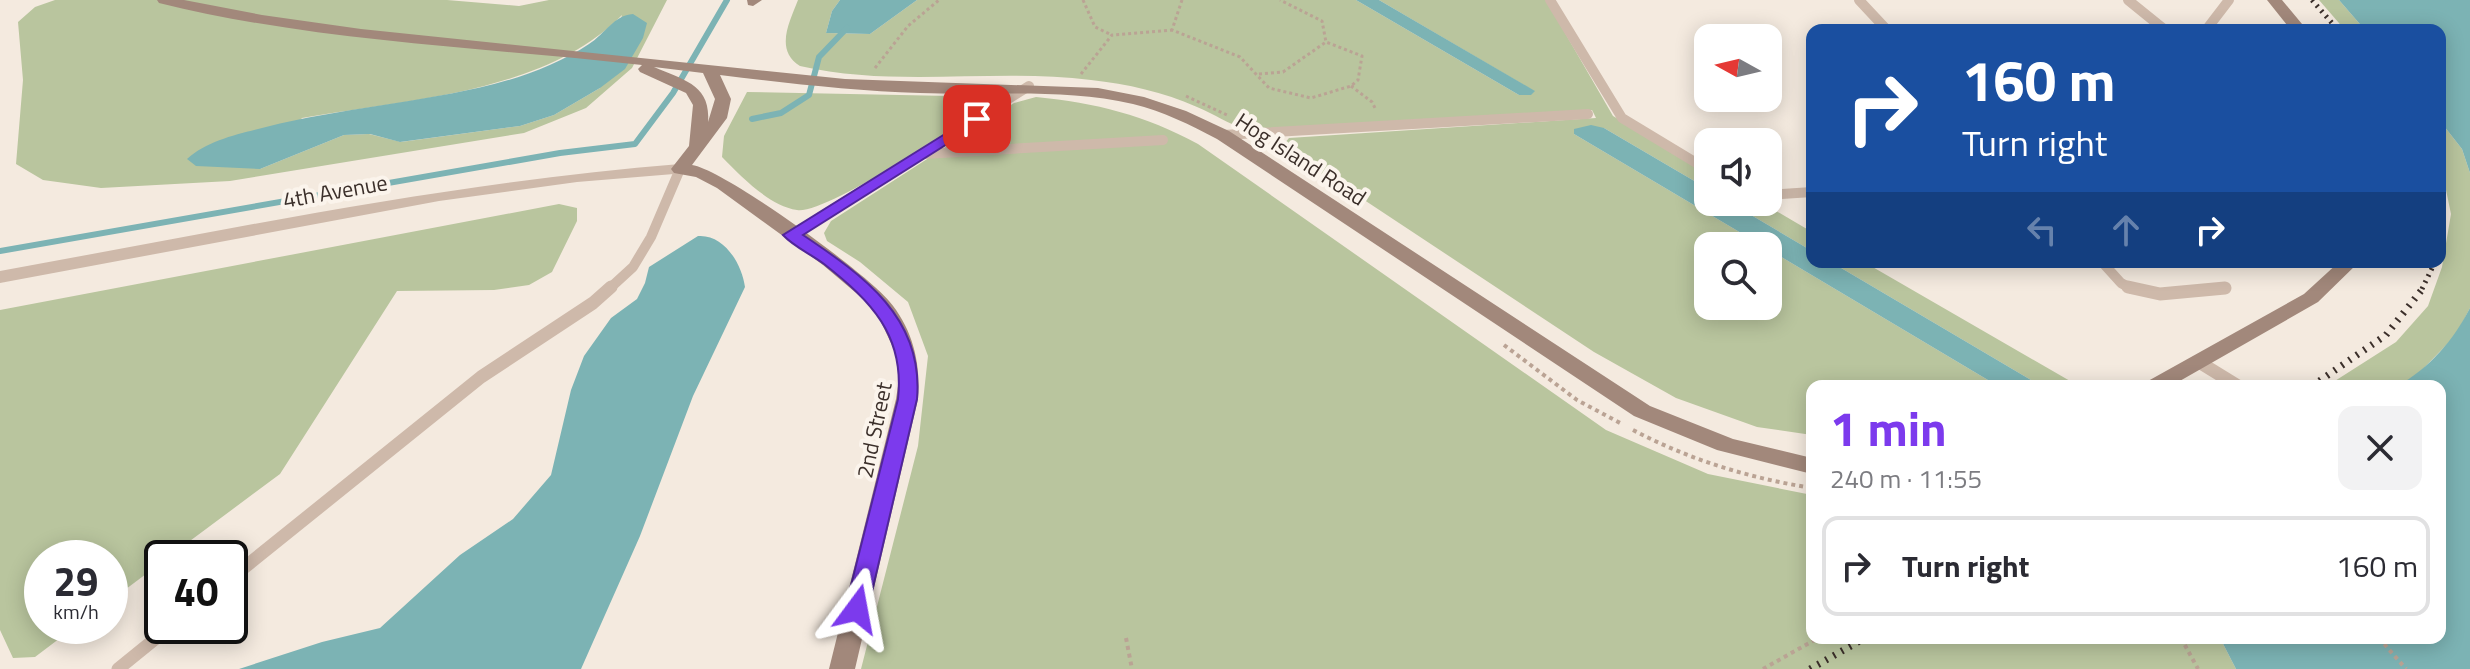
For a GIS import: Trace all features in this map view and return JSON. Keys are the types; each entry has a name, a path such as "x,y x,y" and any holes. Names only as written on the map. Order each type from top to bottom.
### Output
{"street":[{"path":"164,0 286,23 579,54 670,78 692,90 701,105 697,145"},
{"path":"2274,0 2294,24"},
{"name":"Hog Island Road","path":"579,54 888,87 1029,86 1082,89 1129,97 1173,110 1223,135 1642,411 1716,442 1806,464"},
{"path":"680,169 719,118 723,99 704,69"},
{"name":"2nd Street","path":"680,169 711,176 830,261 882,305 897,330 910,373 907,399 842,669"},
{"name":"4th Avenue","path":"0,277 439,196 564,178 680,169"},
{"path":"2166,380 2311,298 2344,268"}],"lane":[{"path":"1550,0 1622,118 1694,162"},
{"path":"1859,0 1881,24"},
{"path":"2128,0 2158,24"},
{"path":"2211,24 2229,0"},
{"path":"792,235 1029,86"},
{"path":"1223,135 1588,114"},
{"path":"921,154 1163,140"},
{"path":"248,565 481,377 593,303 633,267 651,237 680,169"},
{"path":"1782,194 1806,192"},
{"path":"2108,268 2122,283 2136,291 2159,294 2225,288"},
{"path":"2199,362 2228,380"},
{"path":"118,669 149,644"}],"path":[{"path":"873,70 908,26 939,0"},
{"path":"1083,0 1095,27 1112,35 1172,30 1240,57 1269,88 1311,98 1351,86 1358,80 1362,56 1326,42"},
{"path":"1172,30 1182,0"},
{"path":"1280,0 1322,21 1326,42"},
{"path":"1081,74 1112,35"},
{"path":"1259,74 1283,72 1326,42"},
{"path":"1351,86 1372,102 1384,126"},
{"path":"1126,638 1132,669"},
{"path":"1763,669 1807,644"},
{"path":"2184,644 2198,669"},
{"path":"2384,644 2406,669"}],"green space":[{"path":"55,0 447,0 519,6 549,0 667,0 632,68 586,108 524,133 230,181 101,188 43,180 16,164 23,80 18,22 35,7","holes":["622,15 600,88 554,115 520,126 401,142 369,134 344,135 260,169 302,118 428,98 515,77 591,41"]},
{"path":"798,0 840,0 832,11 826,33 870,34 917,0 1356,0 1519,95 1534,91 1379,0 1546,0 1613,116 1694,163 1694,181 1604,128 1574,134 1694,205 1694,216 1712,216 1739,232 1694,232 1694,320 1782,320 1782,257 1988,380 1806,380 1806,434 1757,427 1676,398 1594,352 1334,180 1289,157 1284,144 1289,138 1596,118 1592,110 1246,130 1172,97 1105,82 1018,76 872,76 800,66 788,52 786,35"},
{"path":"2319,0 2339,0 2360,24 2340,24"},
{"path":"747,92 1000,97 866,182 837,198 797,210 766,196 722,157 724,136"},
{"path":"1036,97 1079,103 1120,112 1178,134 1198,144 1606,430 1708,474 1806,494 1806,644 2223,644 2236,669 861,669 918,446 928,356 908,302 860,262 827,241 824,233 831,221 1014,103"},
{"path":"2446,129 2462,149 2470,173 2470,308 2456,335 2418,374 2408,380 2336,380 2396,342 2428,306 2442,268 2446,268 2451,214 2446,190"},
{"path":"559,204 577,208 577,221 552,272 529,285 494,290 397,291 280,474 191,540 144,540 144,576 128,588 128,540 24,540 24,644 52,644 35,657 13,658 0,630 0,310"},
{"path":"1782,214 1806,228 1806,247 1753,216"},
{"path":"1841,268 1874,268 2068,380 2031,380"}],"water":[{"path":"840,0 917,0 870,34 826,33 832,11"},
{"path":"1356,0 1379,0 1535,91 1531,95 1519,95"},
{"path":"2339,0 2470,0 2470,173 2462,149 2446,129 2446,24 2360,24"},
{"path":"633,14 647,23 643,38 625,69 554,115 520,126 400,142 370,134 344,135 260,169 196,166 187,159 214,142 266,127 466,91 519,77 578,51 615,21"},
{"path":"1591,125 1604,128 1694,181 1694,205 1574,134 1574,129"},
{"path":"1712,216 1753,216 1780,232 1739,232"},
{"path":"1782,233 1806,247 1806,268 1841,268 2031,380 1988,380 1782,257"},
{"path":"698,236 724,245 736,260 745,287 693,396 640,536 581,669 239,669 322,642 380,628 460,555 513,519 551,475 571,390 584,356 611,318 637,299 649,267"},
{"path":"2470,308 2470,669 2236,669 2223,644 2446,644 2446,380 2406,380 2440,352"}],"waterway":[{"path":"0,251 560,153 635,144 673,93 727,0"},
{"path":"752,119 781,113 809,95 819,57 847,28"}],"railway":[{"path":"2312,0 2333,24"},
{"path":"2422,289 2432,268"},
{"path":"2321,380 2386,335 2424,287"},
{"path":"1810,669 1854,644"}],"route":[{"path":"857,609 907,399 910,373 897,330 882,305 830,261 792,235 977,119"}]}
